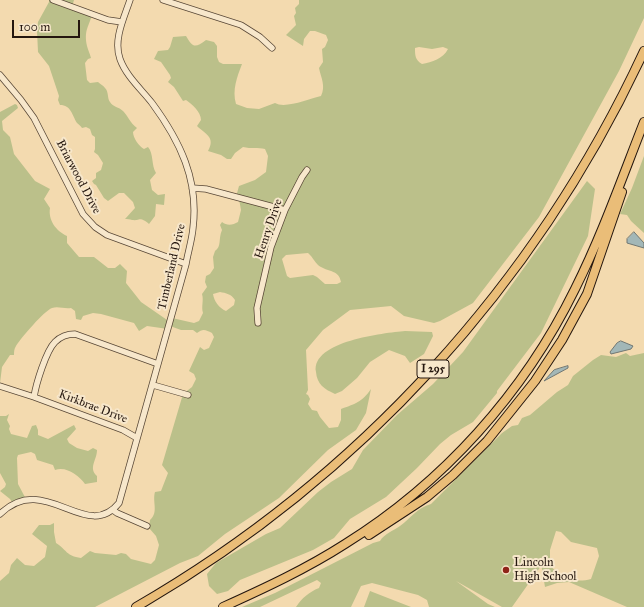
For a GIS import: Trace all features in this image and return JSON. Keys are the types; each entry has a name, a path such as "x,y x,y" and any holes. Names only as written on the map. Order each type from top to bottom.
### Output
{"highway":[{"name":"I 295","path":"136,607 219,555 285,506 360,443 429,373 492,299 522,260 553,215 604,131 644,51"},
{"path":"303,569 346,544 417,491 449,462 472,438 515,388 543,347 575,289 596,245 644,122"},
{"path":"223,607 349,548 438,488 481,447 521,399 541,372 562,340 590,289 644,122"}],"street":[{"path":"53,0 108,20 122,22"},
{"name":"Timberland Drive","path":"130,0 122,22 118,49 120,59 125,70 152,103 174,135 184,156 194,200 192,237 186,264 138,438"},
{"path":"163,0 241,25 256,33 272,48"},
{"name":"Briarwood Drive","path":"0,75 34,118 84,214 91,224 107,235 186,264"},
{"name":"Henry Drive","path":"258,323 257,308 270,252 286,210 307,170"},
{"path":"192,188 206,190 286,210"},
{"path":"34,397 36,385 52,345 60,338 70,334 75,334 158,364"},
{"path":"153,385 188,395"},
{"name":"Kirkbrae Drive","path":"0,386 123,430 138,438 122,497 113,510"},
{"path":"0,514 8,507 20,501 33,499 44,500 97,517 113,510 147,526"}],"green space":[{"path":"49,0 74,0 72,7 92,15 86,33 87,46 91,58 85,63 87,80 90,83 98,82 104,86 111,104 123,111 137,128 133,132 134,137 142,148 144,149 148,147 152,156 153,167 156,173 150,180 152,190 158,195 165,194 164,205 156,204 155,216 149,224 142,219 125,219 135,208 133,202 124,193 119,193 108,201 104,198 92,181 96,178 96,173 101,170 103,163 94,152 95,137 92,135 90,129 86,127 82,128 77,123 67,107 60,105 58,100 59,96 49,66 38,52 38,22"},
{"path":"299,0 644,0 644,18 619,71 539,217 473,303 434,323 404,316 391,306 350,310 323,330 306,350 308,390 306,394 310,399 308,404 312,410 317,411 329,428 338,427 341,420 341,409 358,402 371,389 366,413 356,430 328,450 279,498 225,534 198,556 180,563 95,607 0,607 0,581 9,573 11,565 17,558 25,565 34,566 45,557 47,546 32,534 39,525 50,525 54,523 56,543 72,556 81,558 90,551 95,553 116,555 121,553 126,554 131,559 151,564 155,560 159,545 156,536 149,528 150,520 153,517 155,510 155,492 161,491 168,473 162,465 183,394 192,387 196,379 194,374 189,371 200,347 204,350 209,348 214,337 212,333 206,330 201,330 197,333 193,330 181,330 170,326 172,318 194,323 199,321 203,313 202,294 207,287 205,282 206,276 210,274 214,268 213,257 219,245 222,230 220,225 222,222 230,225 238,222 241,210 239,199 236,197 239,186 255,180 266,172 268,156 265,149 260,148 243,147 235,153 231,159 227,159 221,155 208,151 211,142 208,136 197,126 201,120 198,111 186,100 183,101 174,87 168,82 171,78 170,75 161,62 154,59 158,51 168,50 173,37 186,36 194,46 206,40 214,42 217,46 217,57 219,62 223,64 242,64 235,89 236,104 247,108 259,109 275,103 285,105 321,96 323,85 319,68 323,62 322,49 325,47 328,40 326,35 315,31 310,31 304,39 303,46 286,35 296,25 294,16 296,13 295,8 299,4","holes":["419,47 432,49 443,47 448,49 440,58 422,64 418,61 415,55 415,48","308,253 319,266 336,273 341,282 337,284 325,284 313,275 290,278 287,276 282,259 286,255","220,292 232,296 235,300 234,305 226,311 223,310 217,304 213,294"]},
{"path":"15,104 18,108 2,121 3,130 10,137 14,154 35,181 50,189 44,199 50,208 50,217 56,228 67,236 67,243 79,257 94,257 108,268 115,268 120,264 127,271 126,283 141,302 170,322 168,329 147,326 139,331 134,323 101,314 93,313 83,316 81,320 76,319 75,311 71,308 52,308 38,319 16,346 14,349 14,355 10,355 2,367 0,383 0,112"},
{"path":"644,156 644,233 631,221 627,215 620,214"},
{"path":"587,181 595,189 588,236 541,333 497,393 473,422 451,435 440,444 386,497 350,519 334,538 313,550 240,580 228,591 217,594 209,586 207,574 216,563 266,534 280,528 318,492 352,469 363,450 397,415 433,384 463,352"},
{"path":"405,331 432,332 433,336 424,354 410,363 405,356 389,350 370,362 357,378 342,391 335,394 324,388 318,380 316,372 318,361 325,353 336,346 366,337"},
{"path":"626,353 630,356 644,353 644,607 627,607 569,582 557,583 545,587 541,566 512,607 502,607 456,581 488,604 495,607 429,607 427,600 418,595 372,583 361,586 351,607 296,607 312,591 319,588 321,583 317,580 260,607 242,607 275,593 373,543 380,541 384,536 400,526 418,511 431,504 502,433 512,426 518,425 522,418 530,415 557,392 568,385 573,376 593,360 601,355 616,357","holes":["556,531 561,532 571,542 597,548 599,556 591,579 572,580 557,572 547,563 550,558 550,550"]},
{"path":"9,414 7,420 10,426 9,429 11,434 27,438 32,426 36,425 38,435 48,439 74,425 76,429 67,439 69,443 77,448 88,451 93,448 97,450 93,470 97,476 97,482 85,484 72,472 64,469 55,470 53,465 37,460 35,454 31,452 18,455 18,484 27,501 14,505 10,499 0,491 6,484 0,473 0,416 6,416"},
{"path":"370,591 411,607 364,607"}],"shaded area":[{"path":"634,232 644,243 644,248 627,243 627,239"},
{"path":"621,341 633,346 631,349 611,354 610,352 617,343"},
{"path":"568,366 568,368 544,381 554,370"}],"place":[{"name":"Lincoln High School","path":"506,570"}]}
